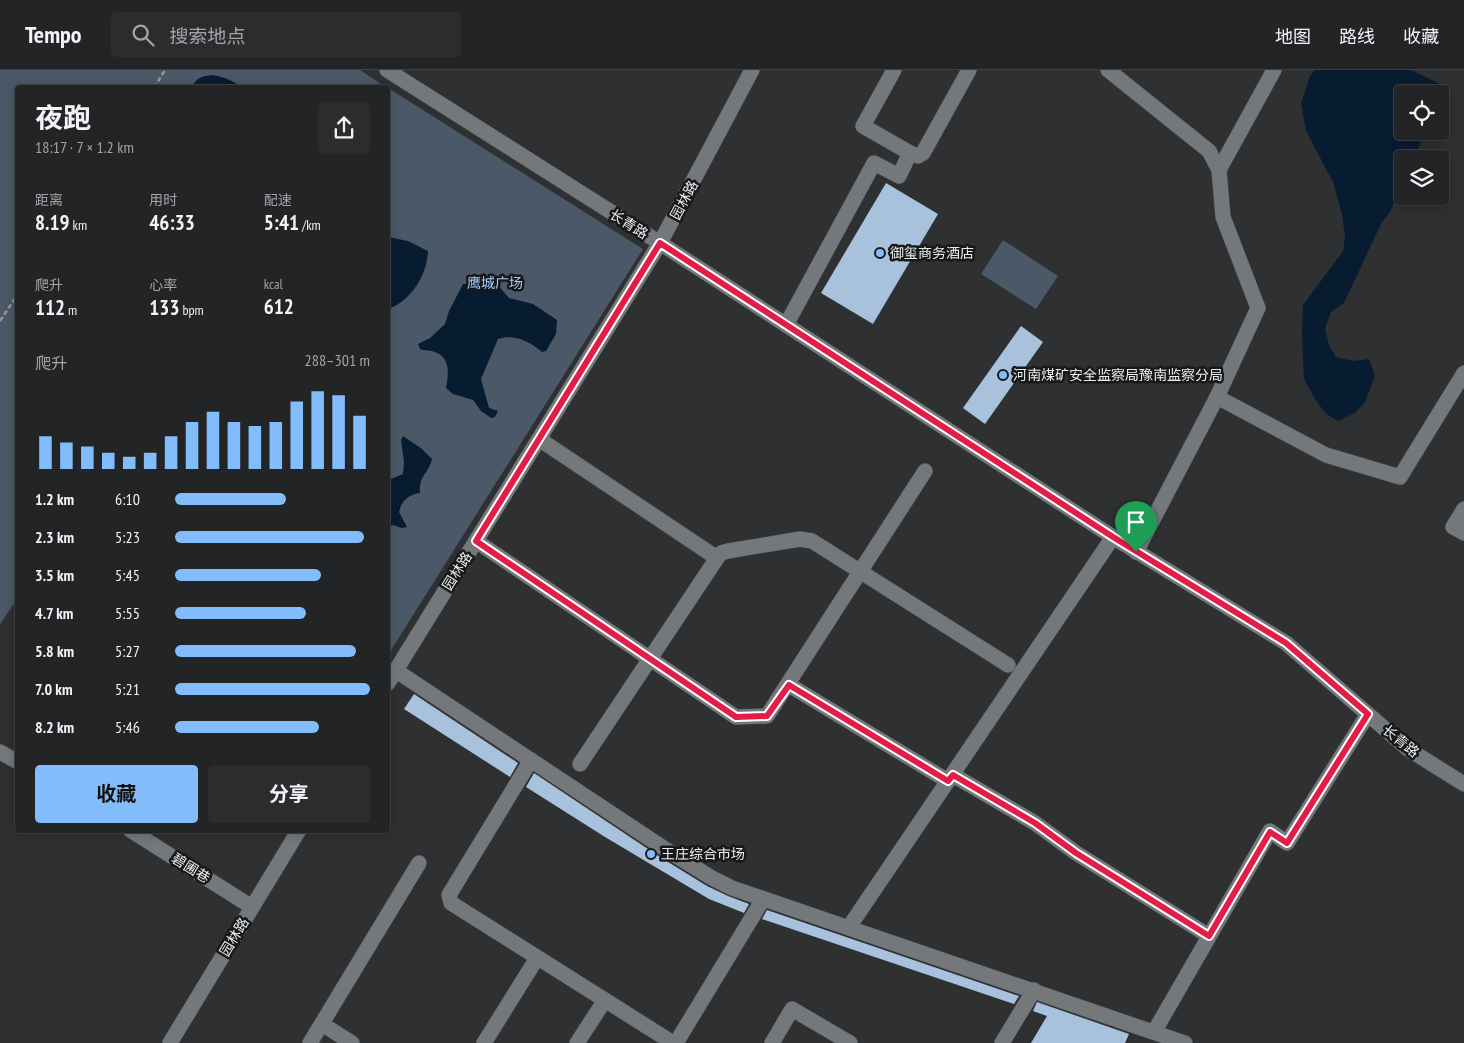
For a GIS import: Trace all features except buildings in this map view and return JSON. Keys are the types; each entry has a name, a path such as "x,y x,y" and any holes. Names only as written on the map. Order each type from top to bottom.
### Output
{"street":[{"name":"长青路","path":"387,70 660,243 1136,552 1286,643 1408,749 1464,784"},
{"name":"园林路","path":"391,676 660,243 752,70"},
{"path":"894,70 862,126 918,156 923,153 969,70"},
{"path":"1108,70 1209,151 1219,170 1222,217 1258,308 1217,396 1136,552"},
{"path":"1219,170 1274,70"},
{"path":"786,325 874,163 899,176 910,153"},
{"path":"1217,396 1326,455 1400,477 1464,373"},
{"path":"539,439 717,558"},
{"path":"476,541 736,717 767,716 789,685 925,472"},
{"path":"1464,509 1453,527 1464,534"},
{"path":"849,927 1113,537"},
{"path":"580,764 717,558 721,553 728,551 800,539 812,541 1008,664"},
{"path":"391,676 532,760 712,878 732,888 1186,1043"},
{"path":"789,685 951,778 1035,823 1076,853 1209,936"},
{"path":"1154,1032 1270,832 1287,843 1368,714"},
{"path":"0,752 15,760"},
{"path":"532,760 449,894 451,903 674,1043 762,901"},
{"name":"碧圃巷","path":"135,833 252,906"},
{"name":"园林路","path":"170,1043 297,833"},
{"path":"310,1043 419,863"},
{"path":"484,1043 538,958"},
{"path":"1002,1043 1034,990"},
{"path":"578,1043 605,1000"},
{"path":"772,1043 792,1009 850,1043"},
{"path":"322,1024 352,1043"}],"path":[{"path":"156,85 165,70"},
{"path":"0,321 15,298"}],"green space":[{"path":"0,70 360,70 382,85 15,85 15,602 0,624"},
{"name":"鹰城广场","path":"390,89 643,249 390,652"},
{"path":"1003,240 1058,276 1036,309 981,274"}],"shaded area":[{"path":"1315,70 1411,70 1442,85 1394,85 1394,140 1421,140 1418,150 1394,150 1394,202 1390,212 1382,222 1344,303 1331,312 1325,328 1329,345 1336,357 1353,361 1369,359 1375,376 1365,402 1355,413 1338,421 1325,413 1304,379 1303,305 1343,251 1345,237 1342,214 1333,182 1306,131 1301,103 1310,76"},
{"path":"206,76 221,77 238,85 193,85 195,81"},
{"path":"390,237 408,241 428,251 425,269 421,278 404,300 390,308"},
{"path":"485,279 497,284 509,298 533,304 557,320 556,334 546,351 542,352 527,342 516,338 498,339 481,379 489,408 498,411 495,417 491,418 481,411 473,400 453,394 446,388 448,371 442,356 438,353 420,349 418,344 430,338 445,324 449,311 463,284 473,284"},
{"path":"403,436 422,449 432,459 422,478 420,493 406,499 400,508 399,512 407,527 402,528 393,525 390,526 390,480 403,474 404,462 401,440"}],"place":[{"name":"御玺商务酒店","path":"880,253"},
{"name":"河南煤矿安全监察局豫南监察分局","path":"1003,375"},
{"name":"王庄综合市场","path":"651,854"}],"route":[{"path":"660,243 1136,552 1286,643 1368,714 1287,843 1270,832 1209,936 1076,853 1035,823 953,775 948,781 789,685 767,716 736,717 476,541 660,243"}]}
